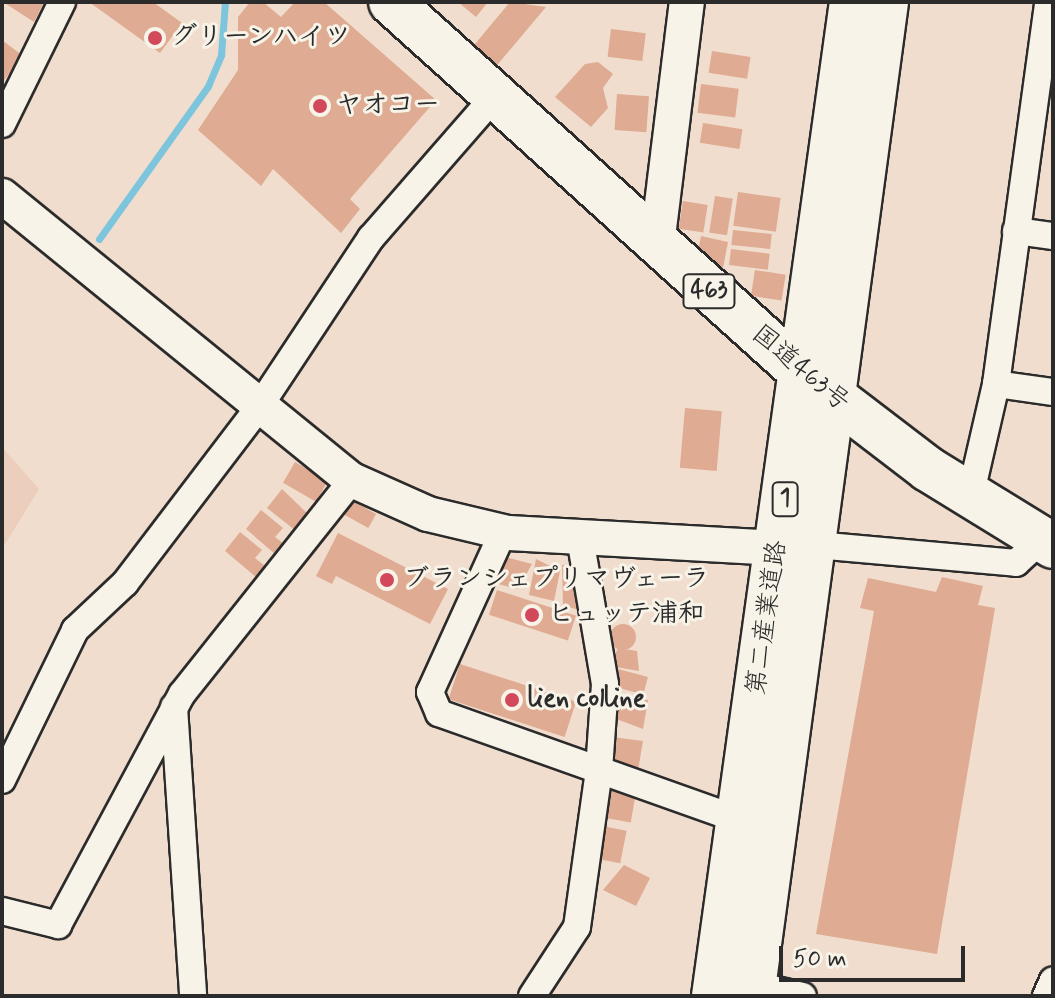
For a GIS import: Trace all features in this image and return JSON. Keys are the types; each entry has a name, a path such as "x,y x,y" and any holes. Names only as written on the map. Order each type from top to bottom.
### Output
{"highway":[{"name":"国道463号","path":"391,2 800,371 970,497 1047,543"}],"main road":[{"name":"第二産業道路","path":"754,991 798,546 800,371 851,2"},
{"name":"第二産業道路","path":"713,996 739,820 798,546 835,399 887,2"}],"street":[{"path":"2,124 62,2"},
{"path":"657,245 687,2"},
{"path":"970,497 996,384 1016,231 1046,75 1048,2"},
{"path":"2,780 75,630 125,583 259,407 371,238 494,97"},
{"path":"2,196 352,480 428,514 503,532 798,546 1016,563 1047,543"},
{"path":"1016,231 1053,236"},
{"path":"996,384 1053,392"},
{"path":"2,911 58,925 174,707 352,480"},
{"path":"503,532 430,692 439,713 739,820"},
{"path":"532,996 577,927 599,770 605,684 580,538"},
{"path":"174,707 193,996"},
{"path":"1046,996 1053,980"},
{"path":"754,991 803,996"}],"shaded area":[{"path":"2,447 39,489 2,549"}],"building":[{"path":"3,2 44,2 34,22"},
{"name":"グリーンハイツ","path":"89,2 153,2 182,23 160,53"},
{"path":"250,2 263,2 281,17 295,2 324,2 436,100 350,199 360,209 341,233 273,169 261,186 198,130 238,70 238,17"},
{"path":"458,2 488,2 476,17"},
{"path":"510,2 546,7 493,70 470,50"},
{"path":"611,29 646,33 642,61 608,57"},
{"path":"2,40 23,56 2,83"},
{"path":"712,51 751,57 747,79 709,73"},
{"path":"598,62 613,74 603,88 608,108 591,127 555,97 585,64"},
{"path":"701,84 739,89 735,117 697,113"},
{"path":"617,94 649,96 646,132 614,130"},
{"path":"703,123 743,129 739,149 700,143"},
{"path":"738,192 781,198 776,232 733,226"},
{"path":"715,196 733,199 727,235 709,233"},
{"path":"683,201 708,205 703,233 679,229"},
{"path":"733,230 772,234 770,249 731,245"},
{"path":"701,236 728,242 723,268 698,252"},
{"path":"731,249 770,254 768,270 729,265"},
{"path":"755,270 786,275 782,301 751,296"},
{"path":"685,408 722,411 717,471 680,468"},
{"path":"295,462 328,481 316,502 283,483"},
{"path":"282,489 309,515 296,531 267,508"},
{"path":"349,499 376,514 368,528 341,513"},
{"path":"261,510 283,528 275,537 284,544 275,554 246,529"},
{"path":"240,532 262,550 255,558 265,566 256,577 225,551"},
{"name":"ブランシェプリマヴェーラ","path":"338,533 448,589 430,624 336,576 332,584 316,576"},
{"path":"505,557 532,564 518,589 498,584"},
{"path":"536,559 560,571 554,601 529,595"},
{"path":"562,565 573,565 580,610 563,606"},
{"path":"942,577 983,586 978,605 995,608 937,954 816,934 874,611 860,608 868,578 936,592"},
{"name":"ヒュッテ浦和","path":"497,590 576,616 568,640 489,615"},
{"path":"623,624 632,628 636,637 632,646 623,650 614,646 610,637 614,628"},
{"path":"618,648 637,651 639,671 610,666"},
{"name":"lien colline","path":"460,664 576,702 565,737 449,699"},
{"path":"618,669 648,677 643,694 613,686"},
{"path":"615,694 648,700 643,729 611,717"},
{"path":"612,737 643,741 638,770 615,761"},
{"path":"608,790 636,795 631,822 603,818"},
{"path":"602,826 627,831 620,863 596,858"},
{"path":"624,865 650,878 636,906 603,890"}],"waterway":[{"path":"99,239 208,86 221,55 225,2"}],"place":[{"name":"グリーンハイツ","path":"155,38"},
{"name":"ヤオコー","path":"320,106"},
{"name":"ブランシェプリマヴェーラ","path":"387,580"},
{"name":"ヒュッテ浦和","path":"532,615"},
{"name":"lien colline","path":"512,700"}]}
